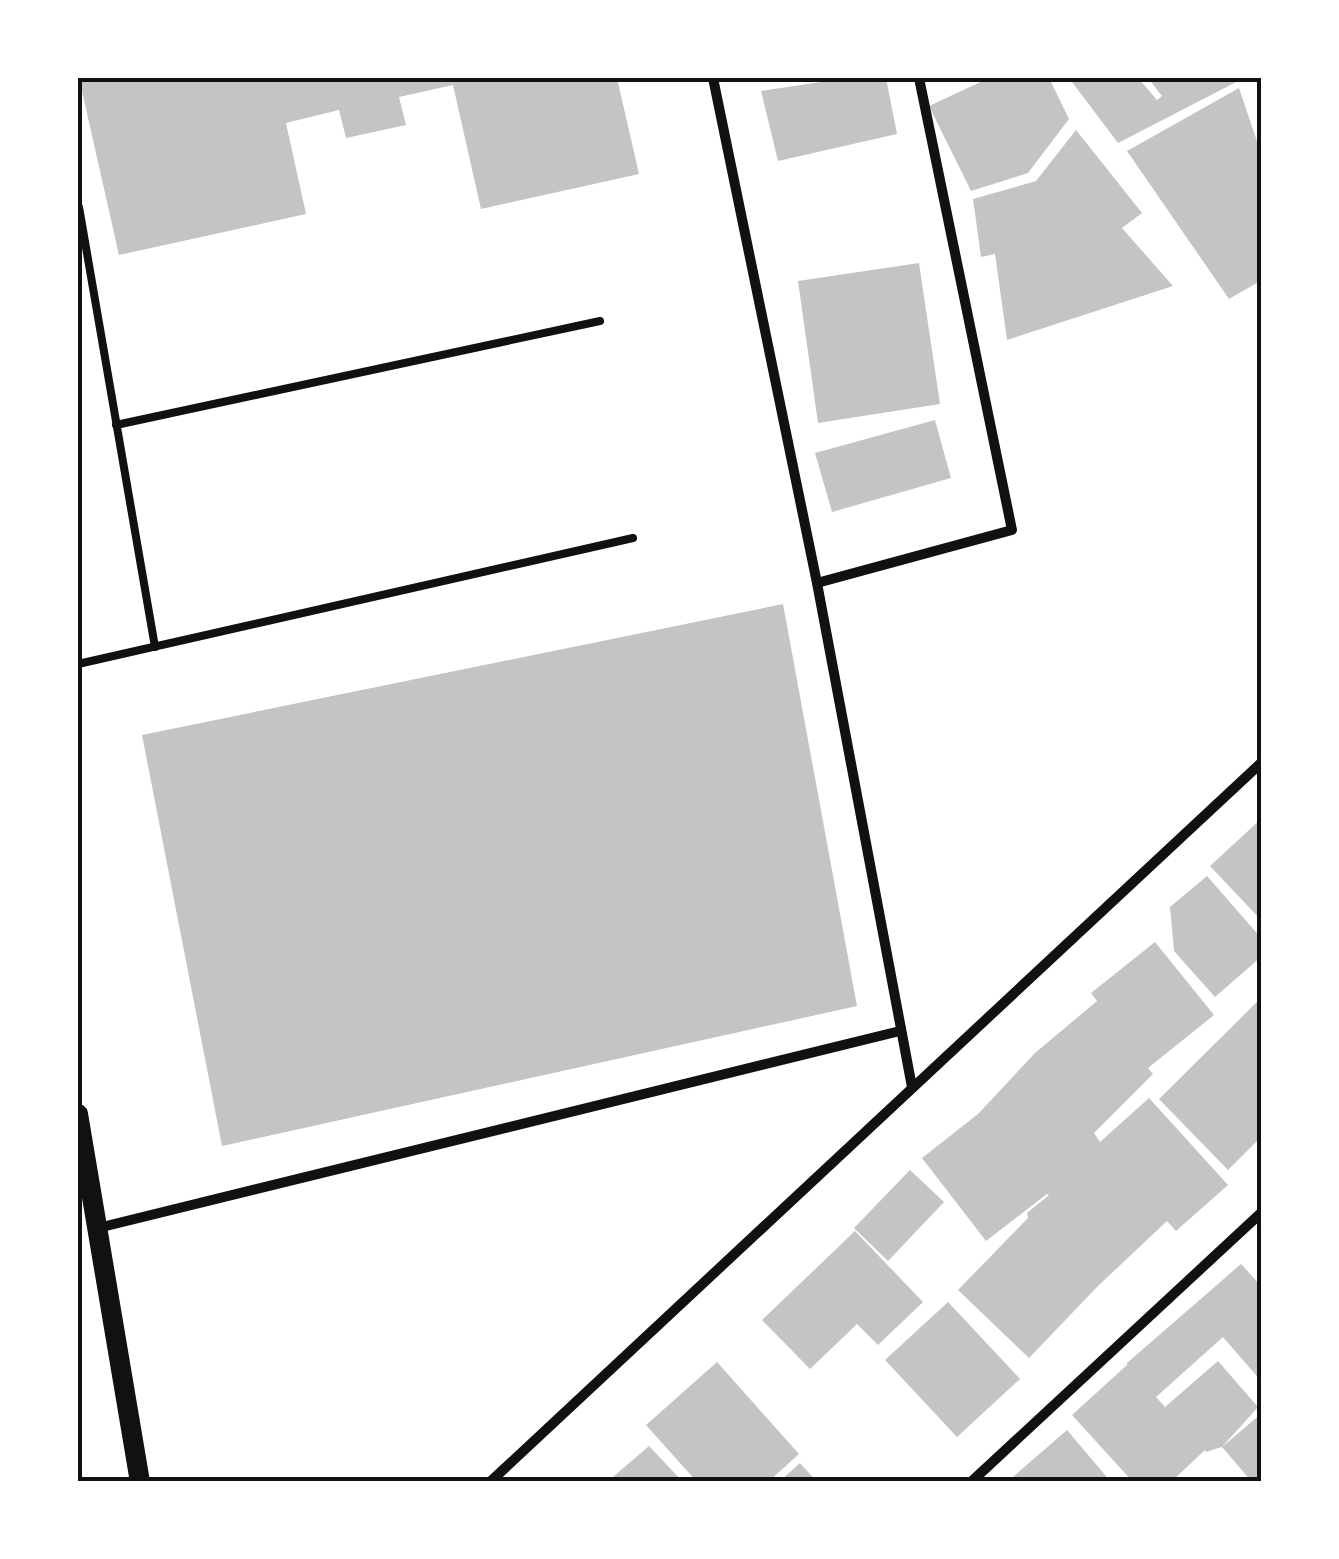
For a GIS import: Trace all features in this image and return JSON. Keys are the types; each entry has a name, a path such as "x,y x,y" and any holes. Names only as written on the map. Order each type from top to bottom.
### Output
{"main road":[{"path":"78,1114 140,1482"}],"street":[{"path":"714,78 817,583 912,1087"},
{"path":"817,583 1012,530 919,78"},
{"path":"490,1482 1262,762"},
{"path":"97,1228 900,1031"},
{"path":"971,1482 1262,1212"}],"lane":[{"path":"78,207 155,647"},
{"path":"116,424 600,321"},
{"path":"78,664 633,538"}],"building":[{"path":"79,78 617,78 639,174 481,209 453,85 399,97 406,125 346,138 339,110 286,123 306,214 119,255"},
{"path":"848,78 886,78 897,134 778,161 761,91"},
{"path":"989,78 1049,78 1069,119 1028,173 971,191 929,106"},
{"path":"1069,78 1138,78 1157,100 1162,96 1148,78 1244,78 1118,143"},
{"path":"1239,88 1262,156 1262,280 1229,299 1127,151"},
{"path":"1076,130 1142,213 1122,228 1173,286 1007,340 995,254 981,257 973,199 1036,181"},
{"path":"919,263 940,404 818,423 798,281"},
{"path":"935,420 951,478 832,512 815,453"},
{"path":"783,604 857,1006 222,1146 142,735"},
{"path":"1262,822 1262,921 1210,866"},
{"path":"1207,876 1262,939 1262,956 1215,997 1174,951 1170,907"},
{"path":"1155,942 1214,1015 1148,1068 1153,1074 1094,1133 1100,1142 1149,1098 1228,1185 1176,1231 1167,1221 1029,1358 958,1290 1028,1218 1027,1213 1049,1195 986,1241 922,1158 978,1114 1035,1053 1097,1001 1091,993"},
{"path":"1262,997 1262,1136 1228,1170 1159,1099"},
{"path":"910,1170 944,1202 888,1261 854,1228"},
{"path":"855,1231 923,1302 878,1345 857,1324 810,1369 762,1320"},
{"path":"1241,1264 1262,1287 1262,1382 1223,1337 1156,1397 1165,1407 1218,1361 1258,1407 1222,1447 1205,1450 1171,1482 1133,1482 1072,1415"},
{"path":"948,1302 1020,1379 957,1437 885,1360"},
{"path":"717,1362 799,1454 768,1482 697,1482 646,1425"},
{"path":"1262,1413 1262,1482 1252,1482 1222,1447"},
{"path":"1067,1430 1111,1482 1007,1482"},
{"path":"649,1446 683,1482 607,1482"},
{"path":"800,1463 817,1482 779,1482"}]}
